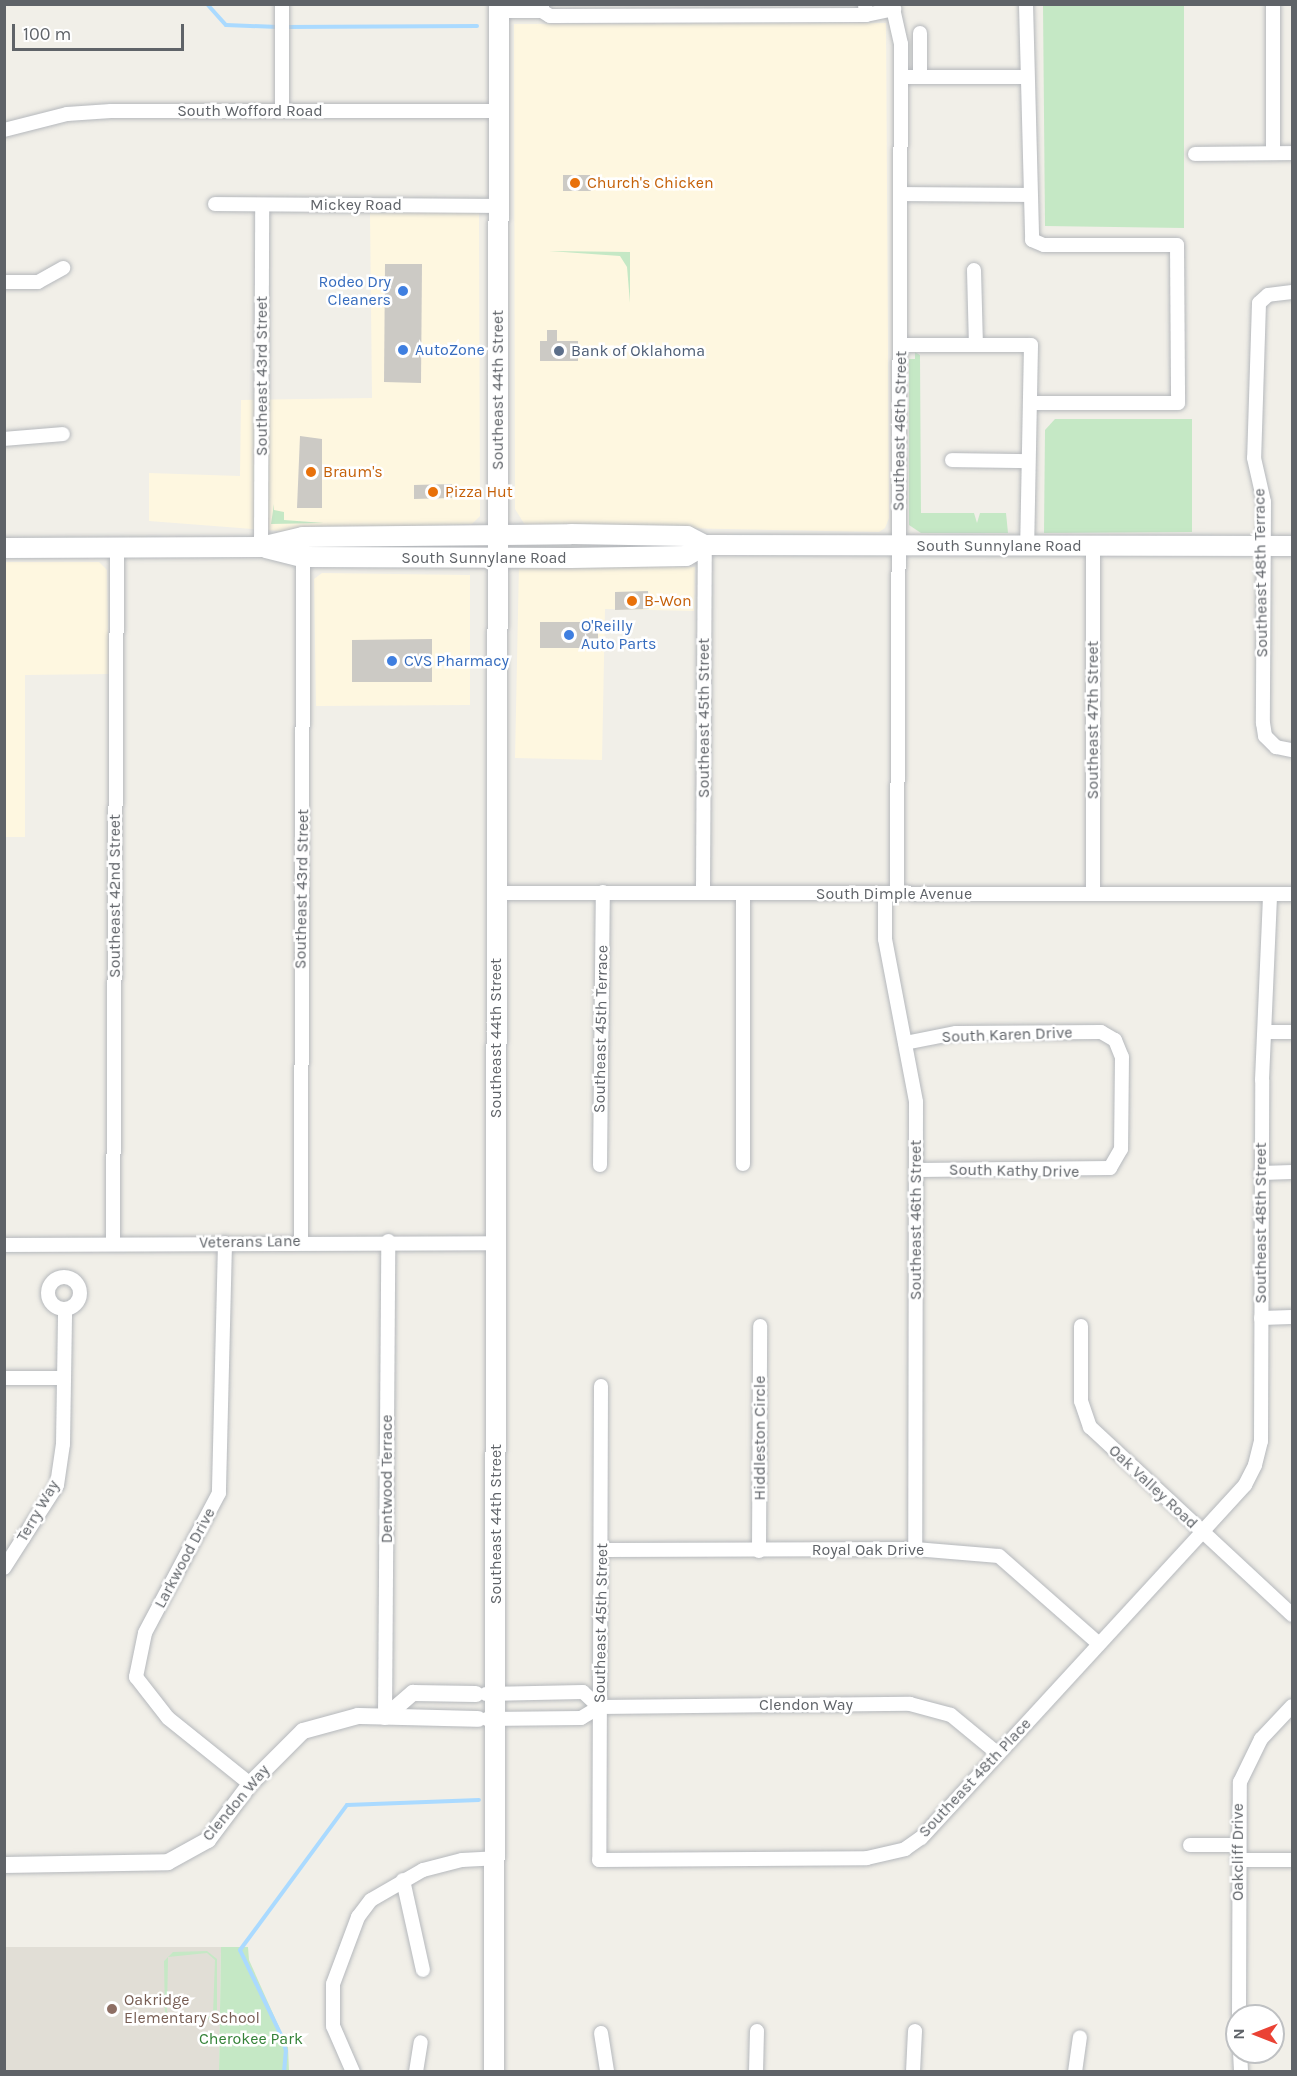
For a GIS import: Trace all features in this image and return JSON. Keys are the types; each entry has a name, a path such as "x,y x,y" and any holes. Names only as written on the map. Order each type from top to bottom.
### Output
{"main road":[{"name":"Southeast 44th Street","path":"494,2072 495,1858 486,1694 496,1243 499,8"},
{"name":"South Sunnylane Road","path":"303,547 498,534 687,536 705,545 1293,546"},
{"name":"South Sunnylane Road","path":"4,548 303,547 498,557 686,556 705,545"}],"street":[{"path":"282,4 282,111"},
{"path":"1026,4 1029,234 1036,244 1177,246 1178,403 1030,403"},
{"path":"1272,4 1273,153"},
{"path":"499,8 542,8 550,16 866,10 893,7"},
{"name":"Southeast 46th Street","path":"893,7 902,44 901,345 891,894 885,939 916,1102 915,1549"},
{"path":"920,33 920,77"},
{"path":"901,77 1028,77"},
{"name":"South Wofford Road","path":"4,130 67,114 498,111"},
{"path":"1196,154 1293,153"},
{"path":"901,194 1029,195"},
{"name":"Mickey Road","path":"215,204 498,206"},
{"name":"Southeast 43rd Street","path":"261,547 262,204"},
{"path":"4,282 38,282 63,268"},
{"path":"974,270 975,345"},
{"name":"Southeast 48th Terrace","path":"1293,292 1268,295 1258,303 1254,458 1264,502 1265,736 1276,747 1293,750"},
{"path":"901,345 1030,345 1027,546"},
{"path":"4,439 63,434"},
{"path":"952,460 1028,460"},
{"name":"Southeast 45th Street","path":"704,890 705,545"},
{"name":"Southeast 47th Street","path":"1093,546 1093,894"},
{"name":"Southeast 43rd Street","path":"301,1241 303,547"},
{"name":"Southeast 42nd Street","path":"113,1244 117,548"},
{"name":"South Dimple Avenue","path":"496,893 704,890 744,893 891,894 1293,894"},
{"name":"Southeast 45th Terrace","path":"600,1165 603,892"},
{"path":"744,893 744,1164"},
{"name":"Southeast 48th Street","path":"1202,1532 1245,1485 1258,1455 1261,1173 1270,895"},
{"path":"1266,1032 1293,1032"},
{"name":"South Karen Drive","path":"905,1043 956,1033 1109,1035 1122,1057 1121,1149 1110,1168"},
{"name":"South Kathy Drive","path":"917,1170 1110,1168"},
{"path":"1261,1173 1293,1172"},
{"name":"Veterans Lane","path":"4,1245 301,1241 496,1243"},
{"name":"Dentwood Terrace","path":"385,1717 388,1241"},
{"name":"Larkwood Drive","path":"225,1243 219,1493 145,1633 136,1677 168,1718 250,1784"},
{"name":"Terry Way","path":"4,1568 57,1485 63,1444 64,1312"},
{"path":"1261,1318 1293,1317"},
{"name":"Hiddleston Circle","path":"759,1551 760,1326"},
{"name":"Oak Valley Road","path":"1081,1326 1081,1401 1090,1427 1293,1615"},
{"path":"4,1378 64,1378"},
{"name":"Southeast 45th Street","path":"599,1860 598,1707 603,1550 601,1386"},
{"name":"Southeast 48th Place","path":"599,1860 888,1856 921,1838 1202,1532"},
{"name":"Royal Oak Drive","path":"603,1550 915,1549 999,1556 1099,1644"},
{"path":"385,1717 413,1693 583,1692 598,1707"},
{"path":"439,1694 439,1718"},
{"name":"Clendon Way","path":"4,1865 168,1862 208,1840 250,1784 303,1731 337,1719 385,1717 580,1718 598,1707 928,1706 951,1715 997,1754"},
{"name":"Oakcliff Drive","path":"1239,2004 1238,1800 1248,1761 1293,1706"},
{"path":"1190,1845 1238,1845"},
{"path":"353,2072 333,2026 333,1984 358,1917 370,1900 403,1880 438,1865 495,1858"},
{"path":"1238,1860 1293,1860"},
{"path":"403,1880 423,1970"},
{"path":"756,2072 757,2031"},
{"path":"913,2072 915,2031"},
{"path":"601,2032 607,2072"},
{"path":"1075,2072 1080,2037"},
{"path":"416,2072 421,2042"}],"shaded area":[{"path":"886,23 889,518 885,528 879,532 525,525 515,509 514,24"},
{"path":"479,211 480,516 472,524 279,531 149,521 149,473 240,476 241,400 372,398 370,213"},
{"path":"5,562 99,562 107,570 109,674 25,675 25,837 5,837"},
{"path":"519,564 695,567 694,611 605,609 602,760 515,758"},
{"path":"322,573 470,575 470,705 316,706 314,579"},
{"name":"Oakridge Elementary School","path":"4,1947 221,1947 219,2071 5,2071"}],"green space":[{"path":"1043,5 1184,5 1184,228 1045,226"},
{"path":"549,251 630,252 630,303 627,267 620,256"},
{"path":"915,352 920,355 921,513 974,513 977,523 980,513 1006,513 1008,533 921,533 909,525 909,359 915,359"},
{"path":"1055,419 1192,419 1192,532 1044,533 1045,430"},
{"path":"274,504 274,510 284,512 284,520 324,523 271,524"},
{"name":"Cherokee Park","path":"221,1947 248,1947 249,1960 288,2047 289,2071 219,2071"},
{"path":"207,1951 217,1959 217,2010 212,2019 165,2017 164,1961 173,1952","holes":["207,1953 215,1960 213,2014 206,2018 167,2015 168,1957"]}],"building":[{"name":"Church's Chicken","path":"563,175 590,175 591,191 563,191"},
{"path":"385,264 422,264 421,383 384,382"},
{"name":"Bank of Oklahoma","path":"547,330 557,330 557,341 578,341 578,361 540,361 540,341 547,341"},
{"name":"Braum's","path":"300,436 322,439 322,508 297,508"},
{"name":"Pizza Hut","path":"452,484 452,498 414,499 414,485"},
{"name":"B-Won","path":"648,591 649,609 615,610 615,592"},
{"name":"O'Reilly Auto Parts","path":"540,622 598,622 598,648 540,648"},
{"name":"CVS Pharmacy","path":"432,639 432,682 352,682 352,640"}],"waterway":[{"path":"207,4 226,25 278,27"},
{"path":"285,27 477,26"},
{"path":"284,2072 286,2051 281,2035 240,1950 347,1805 479,1800"}],"place":[{"name":"Church's Chicken","path":"575,183"},
{"name":"Rodeo Dry Cleaners","path":"403,291"},
{"name":"AutoZone","path":"403,350"},
{"name":"Bank of Oklahoma","path":"559,351"},
{"name":"Braum's","path":"311,472"},
{"name":"Pizza Hut","path":"433,492"},
{"name":"B-Won","path":"632,601"},
{"name":"O'Reilly Auto Parts","path":"569,635"},
{"name":"CVS Pharmacy","path":"392,661"},
{"name":"Oakridge Elementary School","path":"112,2009"}]}
